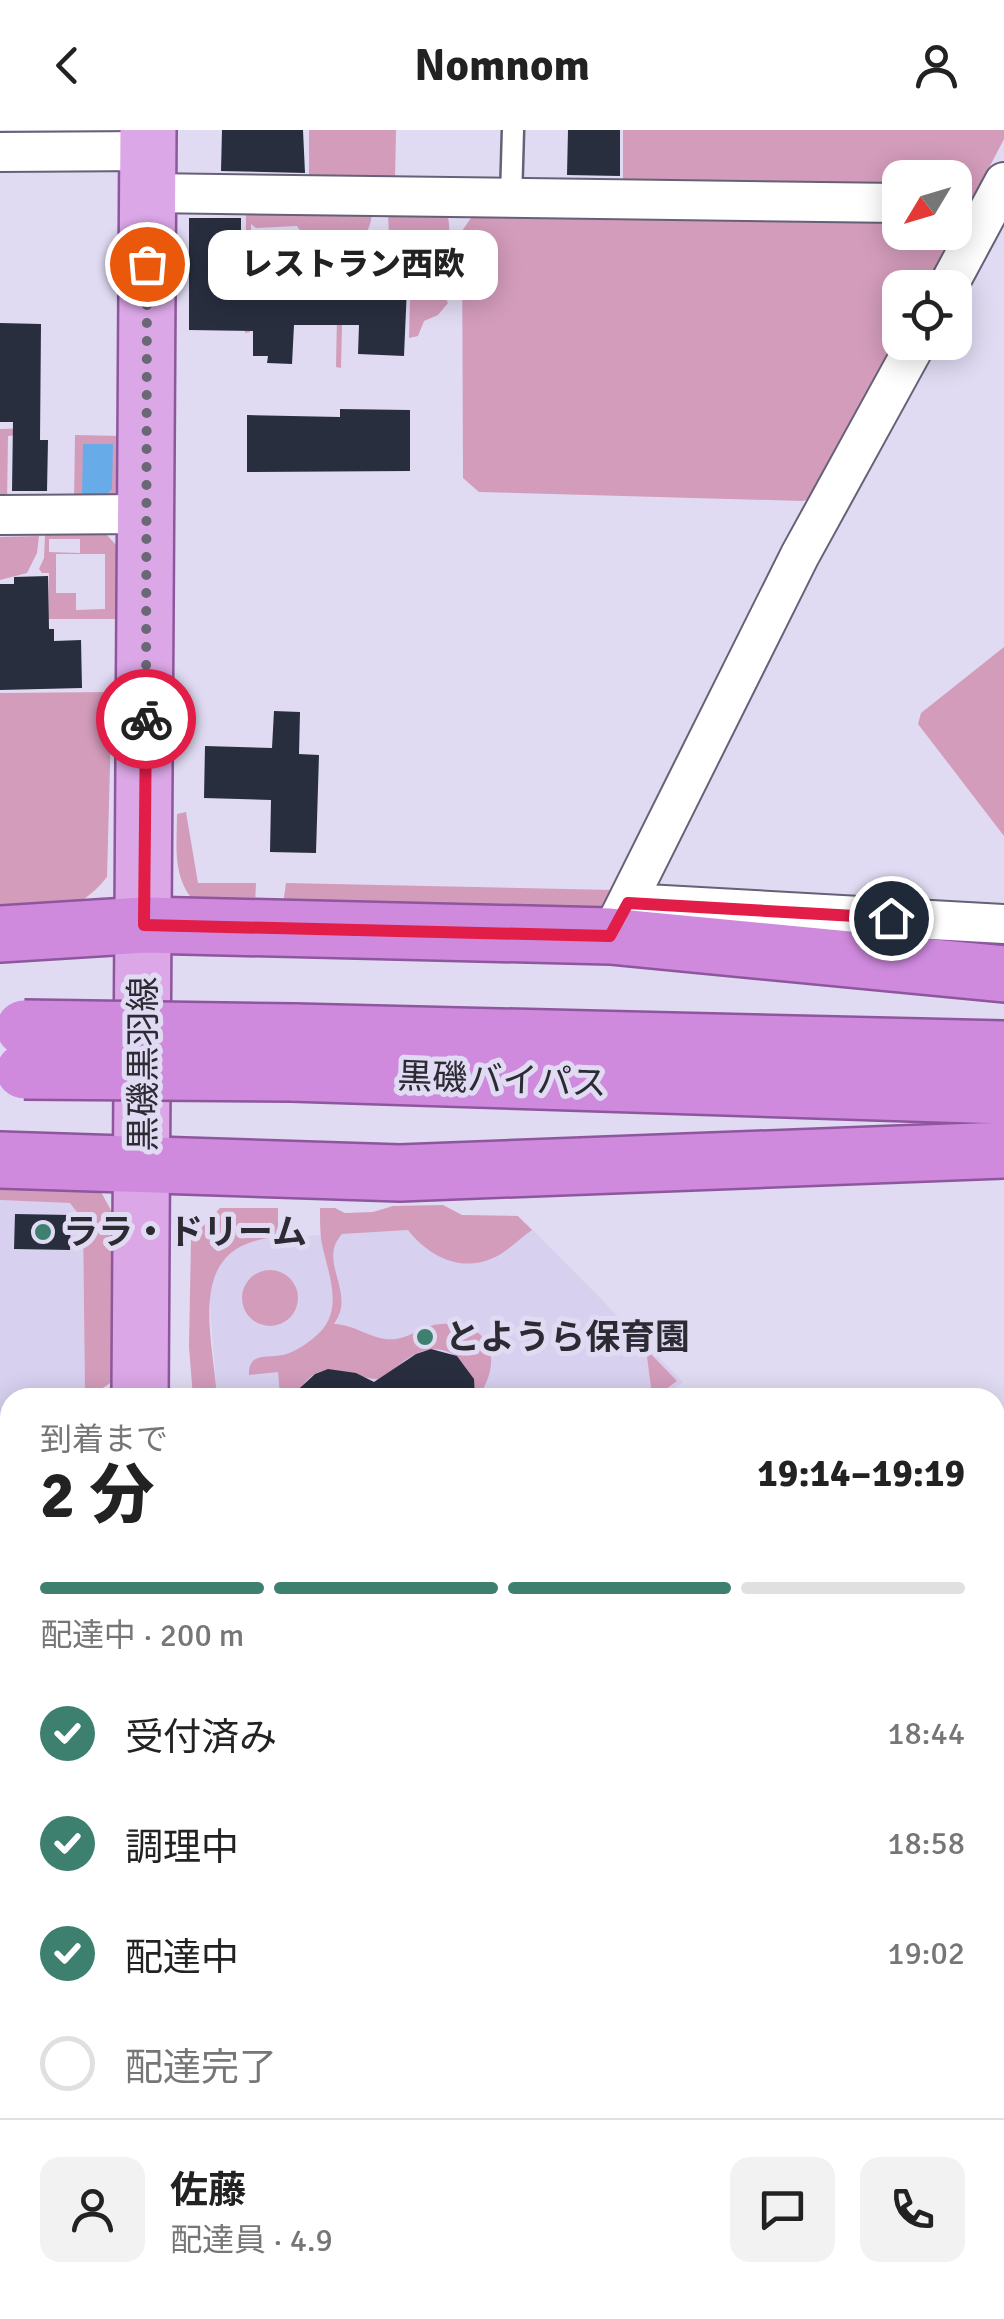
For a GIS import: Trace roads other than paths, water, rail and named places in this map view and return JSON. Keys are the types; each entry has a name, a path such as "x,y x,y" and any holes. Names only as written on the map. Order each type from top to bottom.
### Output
{"highway":[{"path":"0,934 144,925 619,920 1004,974"},
{"name":"黒磯バイパス","path":"12,1050 1004,1049"},
{"name":"黒磯バイパス","path":"293,1052 1004,1096"},
{"path":"0,1160 400,1173 1004,1150"}],"main road":[{"name":"黒磯黒羽線","path":"140,1388 147,158"}],"street":[{"path":"0,152 147,158 511,198 882,203"},
{"path":"972,200 998,193"},
{"path":"957,270 998,193"},
{"path":"907,360 800,555 619,920 1004,924"},
{"path":"0,516 147,514"}],"lane":[{"path":"511,198 513,130"}],"water":[{"path":"83,444 113,444 112,489 106,495 82,495"}],"place":[{"name":"レストラン西欧","path":"147,264"},
{"name":"ララ・ドリーム","path":"43,1232"},
{"name":"とようら保育園","path":"425,1337"}]}
